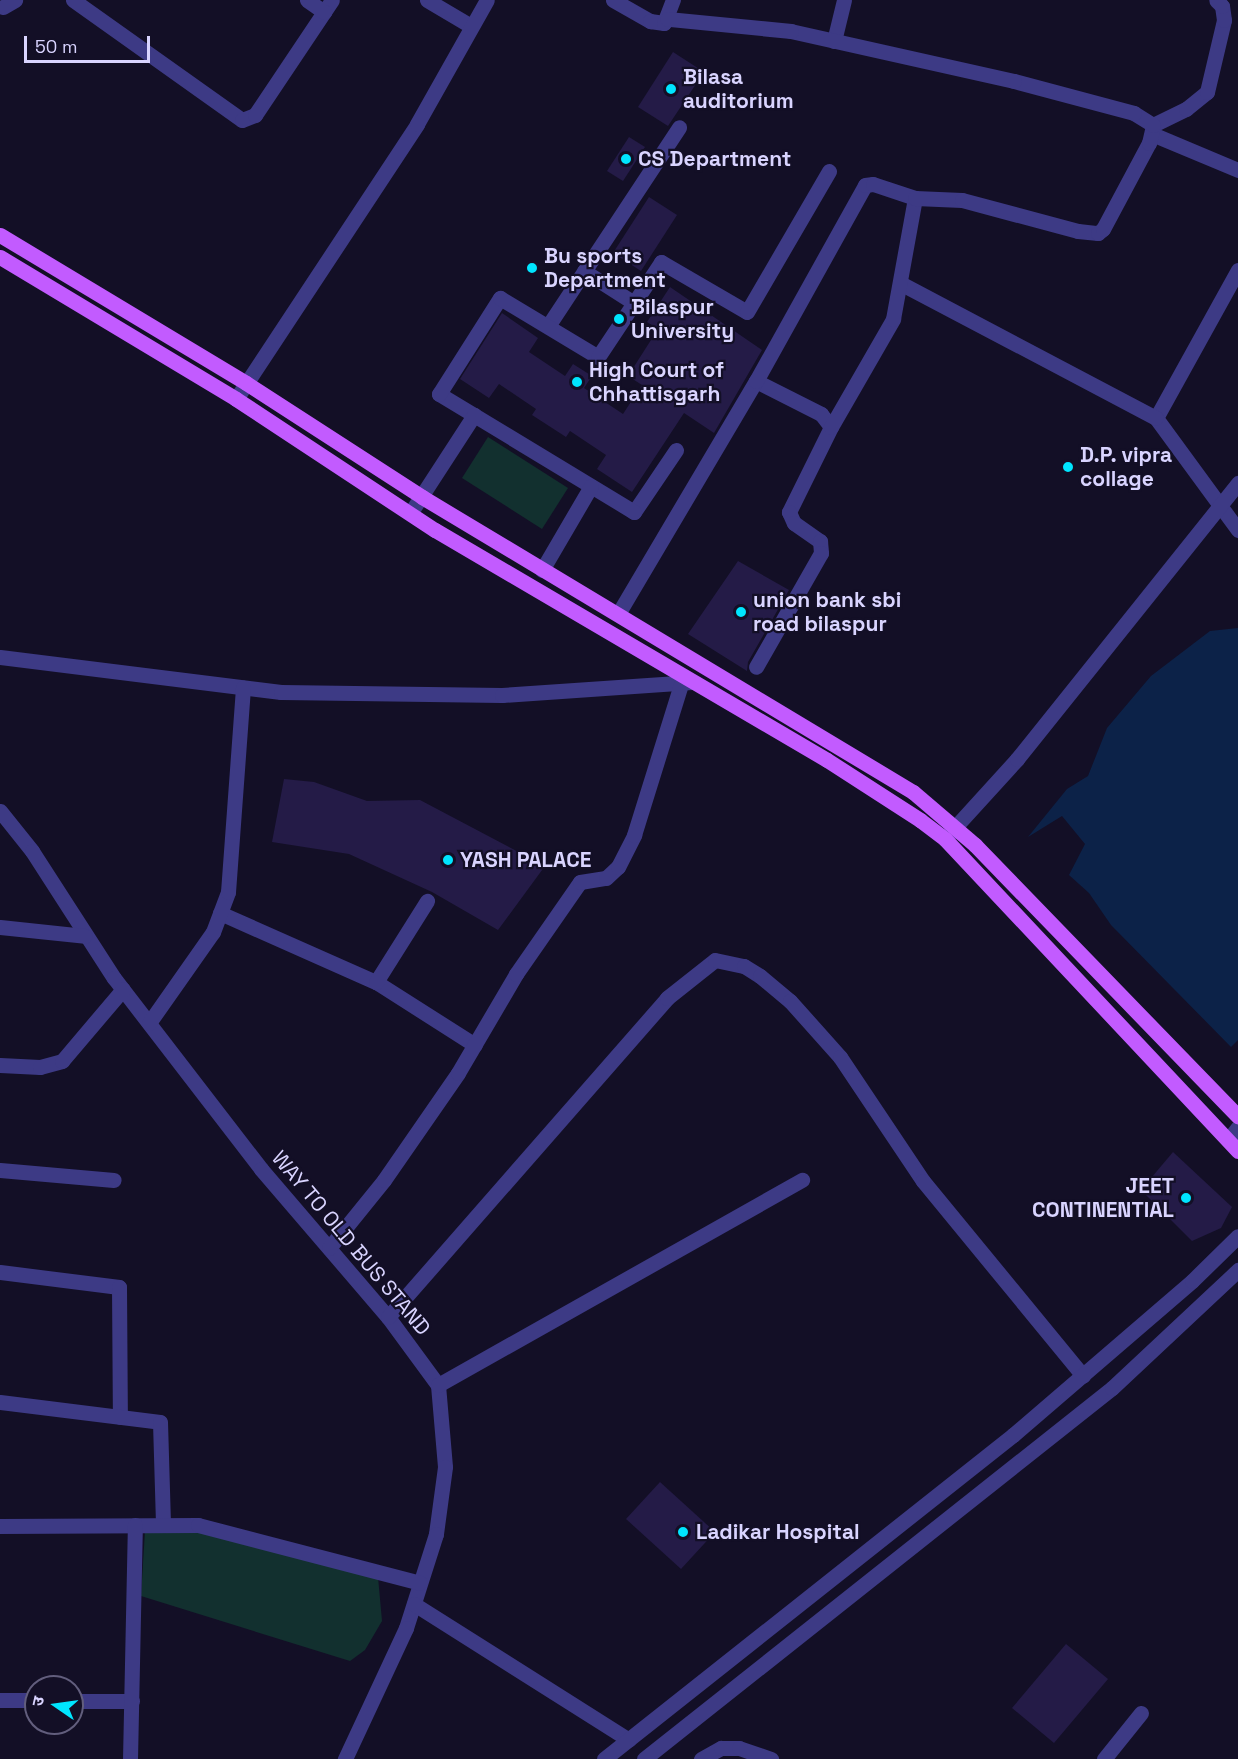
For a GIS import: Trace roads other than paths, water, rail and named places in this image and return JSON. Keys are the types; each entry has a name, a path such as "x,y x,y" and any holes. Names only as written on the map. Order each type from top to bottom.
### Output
{"main road":[{"path":"0,235 246,383 422,497 913,792 956,826 1238,1116"},
{"path":"0,257 236,399 411,513 686,683 827,760 945,839 1233,1145"}],"street":[{"path":"73,0 242,120 255,115 328,6 307,0"},
{"path":"427,0 471,26"},
{"path":"236,399 417,124 487,0"},
{"path":"613,0 650,21 664,23 668,19 673,0"},
{"path":"834,41 844,0"},
{"path":"618,614 756,381 860,191 873,184 915,198 962,200 1078,231 1098,233 1103,229 1152,129 1186,109 1207,92 1224,21 1222,6 1216,0"},
{"path":"668,19 791,31 1134,113 1152,129 1238,170"},
{"path":"548,326 679,127"},
{"path":"676,450 634,512 440,394 500,298 598,357 662,262 747,312 829,171"},
{"path":"756,667 821,553 820,541 794,523 789,512 831,427 893,319 915,198"},
{"path":"1156,418 1238,270"},
{"path":"584,271 634,303"},
{"path":"900,283 1156,418 1238,530"},
{"path":"756,381 821,414 831,427"},
{"path":"411,513 474,415"},
{"path":"945,839 1087,674 1238,483"},
{"path":"542,570 591,486"},
{"path":"0,657 281,692 502,694 686,683 634,835 618,867 606,878 580,882 516,975 475,1045 384,1180 329,1248"},
{"path":"149,1023 213,932 228,892 243,687"},
{"name":"WAY TO OLD BUS STAND","path":"0,811 32,851 85,936 123,989 261,1169 388,1317 438,1385"},
{"path":"376,982 427,901"},
{"path":"220,913 376,982 475,1045"},
{"path":"0,927 85,936"},
{"path":"388,1317 667,998 715,960 744,966 760,976 790,1001 840,1057 923,1181 1083,1376"},
{"path":"0,1065 39,1067 62,1061 123,989"},
{"path":"1233,1145 1238,1126"},
{"path":"0,1170 114,1180"},
{"path":"345,1759 414,1604 436,1534 445,1467 438,1385 802,1180"},
{"path":"604,1759 1083,1376 1238,1236"},
{"path":"644,1759 1103,1395 1238,1270"},
{"path":"0,1272 119,1287 120,1417"},
{"path":"0,1402 160,1422 163,1523"},
{"path":"0,1526 163,1523 198,1525 256,1538 420,1583"},
{"path":"130,1759 135,1525"},
{"path":"414,1604 629,1740"},
{"path":"0,1700 24,1700"},
{"path":"84,1701 132,1701"},
{"path":"1104,1759 1141,1713"},
{"path":"700,1759 721,1748 739,1748 771,1759"}],"water":[{"path":"1238,628 1238,1040 1231,1047 1111,925 1089,893 1069,875 1085,844 1062,816 1028,837 1067,789 1088,776 1107,728 1151,676 1210,631"}],"place":[{"name":"Bilasa auditorium","path":"671,89"},
{"name":"CS Department","path":"626,159"},
{"name":"Bu sports Department","path":"532,268"},
{"name":"Bilaspur University","path":"619,319"},
{"name":"High Court of Chhattisgarh","path":"577,382"},
{"name":"D.P. vipra collage","path":"1068,467"},
{"name":"union bank sbi road bilaspur","path":"741,612"},
{"name":"YASH PALACE","path":"448,860"},
{"name":"JEET CONTINENTIAL","path":"1186,1198"},
{"name":"Ladikar Hospital","path":"683,1532"}]}
